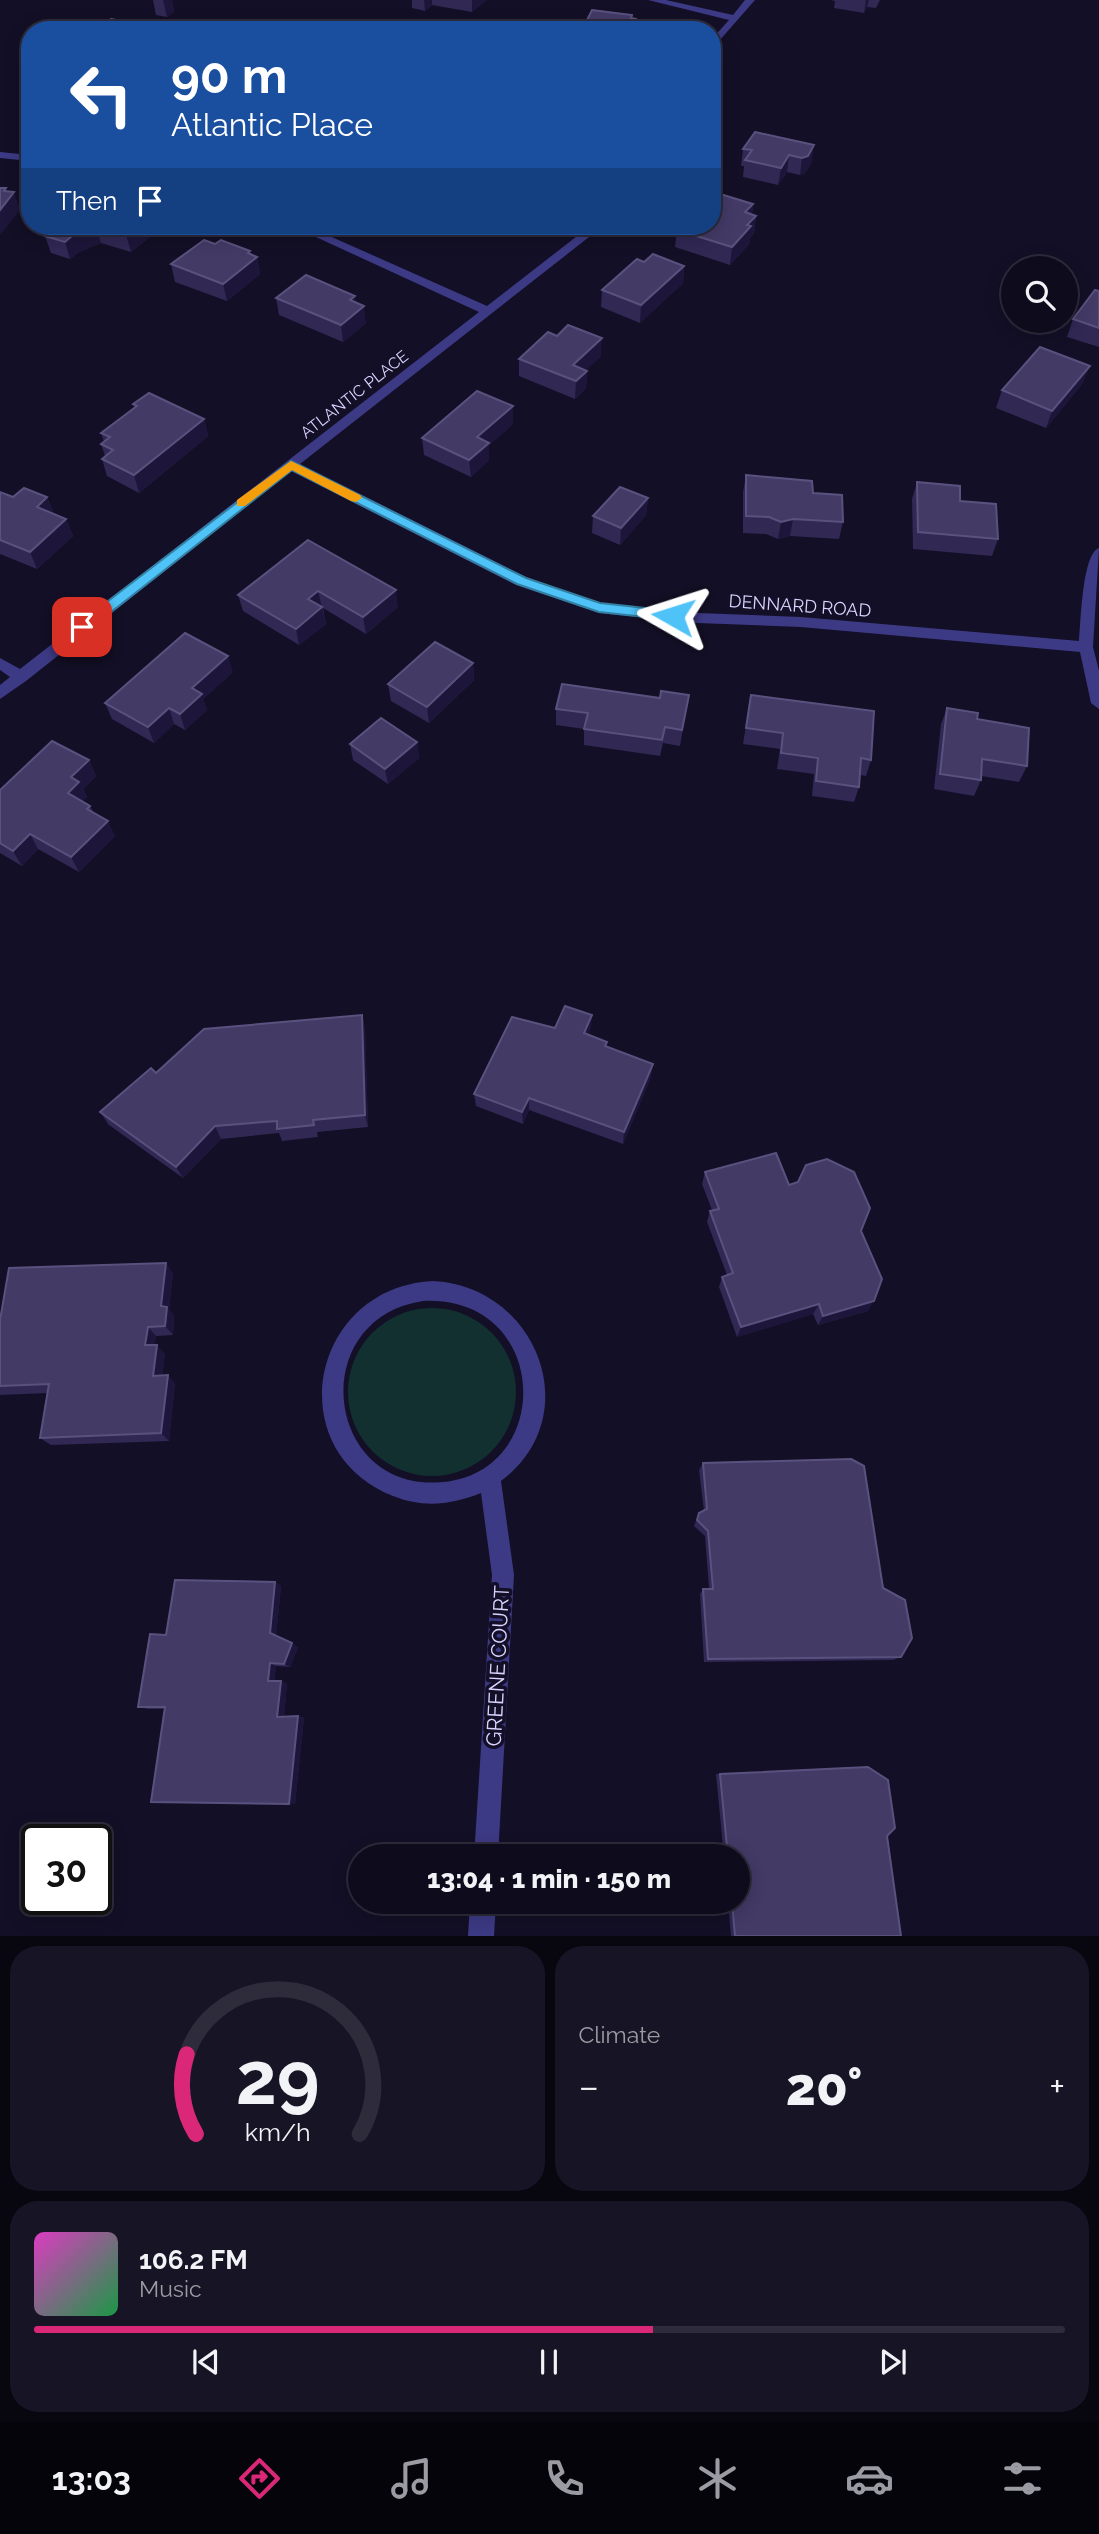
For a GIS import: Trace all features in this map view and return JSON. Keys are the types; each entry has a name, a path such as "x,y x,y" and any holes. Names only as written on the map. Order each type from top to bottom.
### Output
{"street":[{"path":"653,0 734,18"},
{"path":"721,35 750,0"},
{"path":"0,155 21,157"},
{"path":"318,235 488,311"},
{"name":"ATLANTIC PLACE","path":"0,693 585,235"},
{"name":"DENNARD ROAD","path":"291,465 521,581 599,608 698,618 801,622 1086,647"},
{"path":"1099,553 1093,573 1086,647 1099,703"},
{"path":"0,663 21,677"},
{"path":"431,1289 462,1292 491,1305 514,1327 530,1355 535,1387 530,1420 514,1451 489,1475 456,1491 421,1495 387,1485 358,1465 340,1436 332,1402 335,1367 350,1337 372,1312 400,1296 431,1289"},
{"name":"GREENE COURT","path":"487,1844 503,1576 489,1475"},
{"path":"481,1936 482,1914"}],"green space":[{"path":"432,1308 464,1315 491,1333 509,1360 516,1392 509,1424 491,1451 464,1469 432,1476 400,1469 373,1451 355,1424 348,1392 355,1360 373,1333 400,1315"}],"building":[{"path":"592,10 632,15 631,18 636,19 635,21 586,21"},
{"path":"755,132 814,145 808,156 802,158 789,155 781,168 745,160 752,150 743,149"},
{"path":"0,188 14,192 0,210"},
{"path":"721,194 753,204 745,212 756,216 747,225 751,226 732,247 693,235 721,235"},
{"path":"46,235 73,235 65,242"},
{"path":"204,240 215,244 221,240 250,251 248,253 257,257 223,284 171,264"},
{"path":"653,254 684,266 641,305 602,290 637,259 644,262"},
{"path":"306,275 355,296 350,300 364,306 341,325 276,298"},
{"path":"1095,290 1099,291 1099,328 1078,321 1078,312"},
{"path":"568,325 602,338 573,365 587,371 576,381 519,359 548,332 557,336"},
{"path":"1040,347 1090,366 1052,411 1002,390"},
{"path":"477,391 513,406 477,437 489,443 469,460 422,438"},
{"path":"149,393 204,419 134,475 102,459 113,450 101,444 110,437 101,433 137,406 133,404"},
{"path":"746,475 812,481 813,493 842,495 843,522 793,519 781,522 769,517 746,516"},
{"path":"917,482 960,486 960,501 996,504 998,539 918,532"},
{"path":"620,487 648,498 621,528 593,516"},
{"path":"24,488 47,497 37,507 66,519 30,552 0,540 0,492 13,497"},
{"path":"308,540 396,590 363,617 318,591 308,599 322,607 296,629 238,595"},
{"path":"185,633 228,656 192,688 202,694 180,714 169,708 148,727 105,703"},
{"path":"435,642 473,663 427,707 388,684"},
{"path":"562,684 660,698 661,691 689,695 682,730 665,727 662,740 584,729 588,713 556,709"},
{"path":"751,695 874,711 871,760 861,758 859,787 816,781 818,758 781,753 783,733 746,728"},
{"path":"947,708 978,713 977,719 1029,728 1027,766 982,759 981,780 940,774"},
{"path":"381,718 417,742 385,769 350,744"},
{"path":"52,741 89,760 71,777 79,782 68,793 90,806 87,809 108,821 71,857 30,834 13,851 0,843 0,790"},
{"path":"565,1006 592,1015 584,1033 607,1042 605,1046 653,1064 624,1132 529,1098 522,1112 474,1094 512,1017 555,1028"},
{"path":"362,1015 365,1115 313,1120 314,1125 277,1129 277,1121 215,1126 176,1167 100,1112 151,1068 156,1073 204,1029"},
{"path":"776,1153 789,1185 798,1182 806,1165 827,1159 854,1172 870,1208 861,1231 882,1279 874,1301 823,1316 819,1304 741,1327 722,1277 733,1273 710,1211 719,1209 705,1172"},
{"path":"166,1263 161,1306 167,1307 165,1326 148,1327 145,1345 157,1345 153,1376 168,1375 161,1433 40,1438 49,1384 0,1386 0,1320 9,1268"},
{"path":"851,1459 864,1466 883,1588 905,1600 912,1638 901,1657 708,1659 703,1589 713,1589 708,1531 697,1520 699,1513 707,1509 703,1463"},
{"path":"175,1580 275,1582 270,1633 292,1643 284,1664 270,1663 268,1681 281,1681 277,1717 298,1716 289,1804 151,1802 165,1707 138,1707 150,1634 166,1635"},
{"path":"868,1767 888,1780 895,1828 887,1836 901,1936 735,1936 733,1914 750,1914 750,1844 727,1844 720,1774"}],"slow traffic":[{"path":"241,503 291,465 356,498"}],"route":[{"path":"82,627 291,465 521,581 599,608 673,616"}]}
